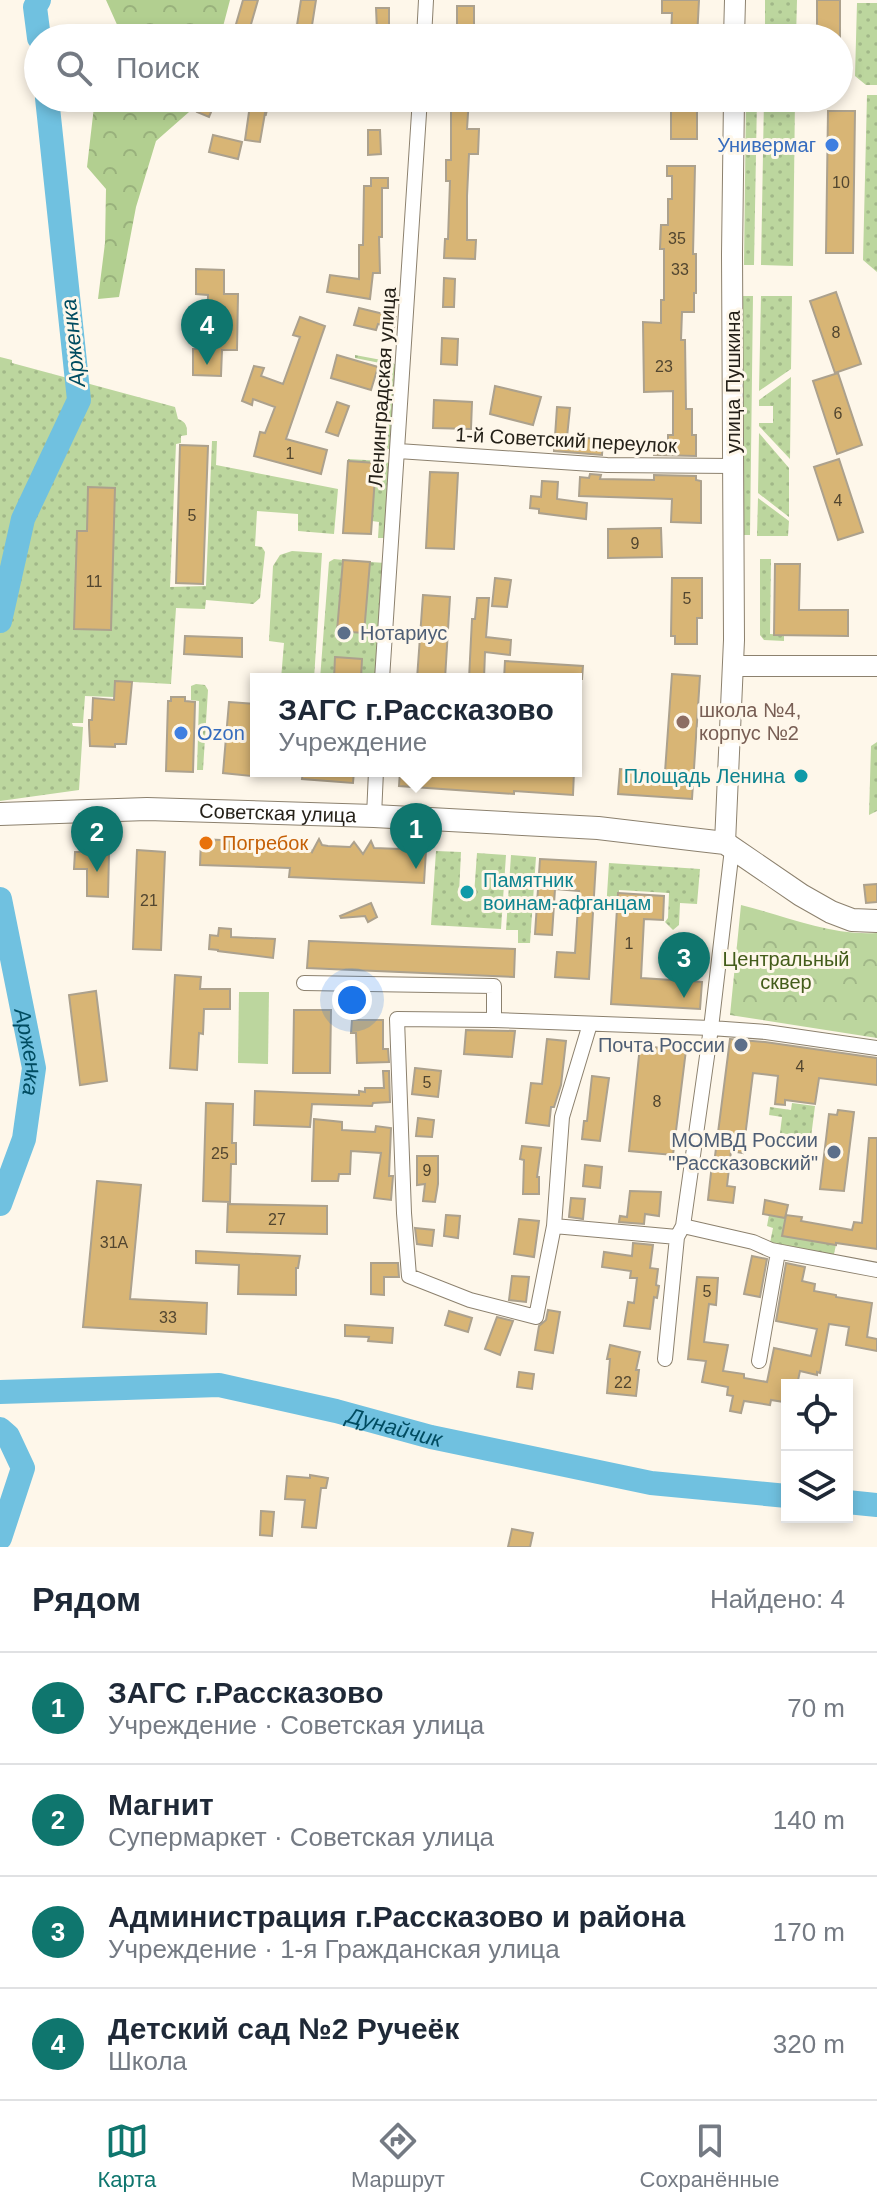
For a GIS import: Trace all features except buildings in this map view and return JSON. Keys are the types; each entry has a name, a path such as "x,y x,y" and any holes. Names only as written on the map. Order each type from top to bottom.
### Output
{"main road":[{"path":"734,24 735,0"},
{"name":"улица Пушкина","path":"733,666 734,112"},
{"path":"874,922 852,920 831,912 729,846 733,666 877,666"},
{"name":"Советская улица","path":"0,814 147,809 374,816 598,828 729,846"},
{"name":"Советская улица","path":"648,834 699,840"}],"street":[{"path":"425,24 426,0"},
{"name":"Ленинградская улица","path":"382,673 419,112"},
{"name":"1-й Советский переулок","path":"398,451 607,465 733,466"},
{"path":"374,816 376,777"},
{"path":"665,1359 680,1232 711,1028 729,846"},
{"path":"304,983 494,986 494,1020"},
{"path":"590,1024 562,1117 554,1226 536,1317 470,1300 409,1276 397,1019 494,1020 711,1028 766,1032 877,1048"},
{"path":"554,1226 680,1232 753,1242 778,1252 877,1270"},
{"path":"759,1361 778,1252"}],"green space":[{"path":"106,0 230,0 224,24 117,24"},
{"path":"765,0 797,0 796,24 765,24"},
{"path":"857,3 877,3 877,85 866,85 855,76"},
{"path":"867,95 877,95 877,272 863,260"},
{"path":"93,112 189,112 156,141 136,207 119,297 98,299 105,243 106,189 87,167"},
{"path":"746,112 757,112 754,265 744,265"},
{"path":"764,112 795,112 793,266 761,265"},
{"path":"743,296 753,296 750,535 740,535"},
{"path":"761,296 792,296 791,369 759,391"},
{"path":"355,355 392,362 399,368 395,439 389,449 378,450 390,365 355,358"},
{"path":"0,357 12,360 12,363 175,407 178,419 186,425 187,435 181,436 181,443 176,444 170,587 206,586 212,441 217,441 216,465 338,489 334,534 298,531 298,514 257,511 255,546 262,547 265,552 260,598 253,604 206,600 205,609 176,608 171,684 115,681 114,697 85,696 83,723 72,723 73,726 83,727 79,790 0,801"},
{"path":"791,377 790,459 759,426 759,423 773,423 773,406 759,406 759,400"},
{"path":"759,433 789,468 789,517 758,493"},
{"path":"348,459 391,464 384,538 378,538 379,522 372,521 376,463"},
{"path":"758,498 789,521 788,536 757,536"},
{"path":"292,551 322,553 314,673 282,673 284,643 269,641 273,566 280,555"},
{"path":"760,559 771,559 770,634 784,635 784,641 764,640 760,635"},
{"path":"343,560 337,631 364,633 370,562 386,563 378,673 361,673 362,659 336,657 335,673 320,673 329,562"},
{"path":"205,685 208,690 203,770 197,770 199,701 191,700 191,686"},
{"path":"877,742 877,811 869,815 871,746"},
{"path":"436,851 461,852 459,894 474,895 477,853 506,855 501,929 431,925"},
{"path":"511,855 536,857 530,943 518,943 518,930 506,930"},
{"path":"609,863 700,869 697,904 680,903 679,925 673,930 665,922 668,918 669,893 619,890 617,910 606,910"},
{"name":"Центральный сквер","path":"741,905 825,928 877,933 877,1038 730,1015"},
{"path":"239,992 269,992 268,1064 238,1063"},
{"path":"792,1103 815,1106 811,1137 780,1133 782,1117 769,1115 770,1107 791,1110"},
{"path":"769,1215 785,1218 782,1236 836,1245 833,1258 770,1243 773,1228 767,1226"}],"waterway":[{"name":"Арженка","path":"37,24 35,7 39,0"},
{"name":"Арженка","path":"0,621 23,519 79,400 48,112"},
{"name":"Арженка","path":"0,899 34,1068 24,1139 0,1204"},
{"name":"Дунайчик","path":"0,1392 219,1385 336,1411 431,1437 651,1483 781,1495"},
{"name":"Арженка","path":"0,1429 8,1436 23,1468 0,1538"},
{"name":"Дунайчик","path":"853,1503 877,1505"}],"place":[{"name":"Универмаг","path":"832,145"},
{"name":"Детский сад №2 Ручеёк","path":"207,365"},
{"name":"Нотариус","path":"344,633"},
{"name":"школа №4, корпус №2","path":"683,722"},
{"name":"Ozon","path":"181,733"},
{"name":"Площадь Ленина","path":"801,776"},
{"name":"Погребок","path":"206,843"},
{"name":"ЗАГС г.Рассказово","path":"416,869"},
{"name":"Магнит","path":"97,872"},
{"name":"Памятник воинам-афганцам","path":"467,892"},
{"name":"Администрация г.Рассказово и района","path":"684,998"},
{"name":"Почта России","path":"741,1045"},
{"name":"МОМВД России \"Рассказовский\"","path":"834,1152"}]}
